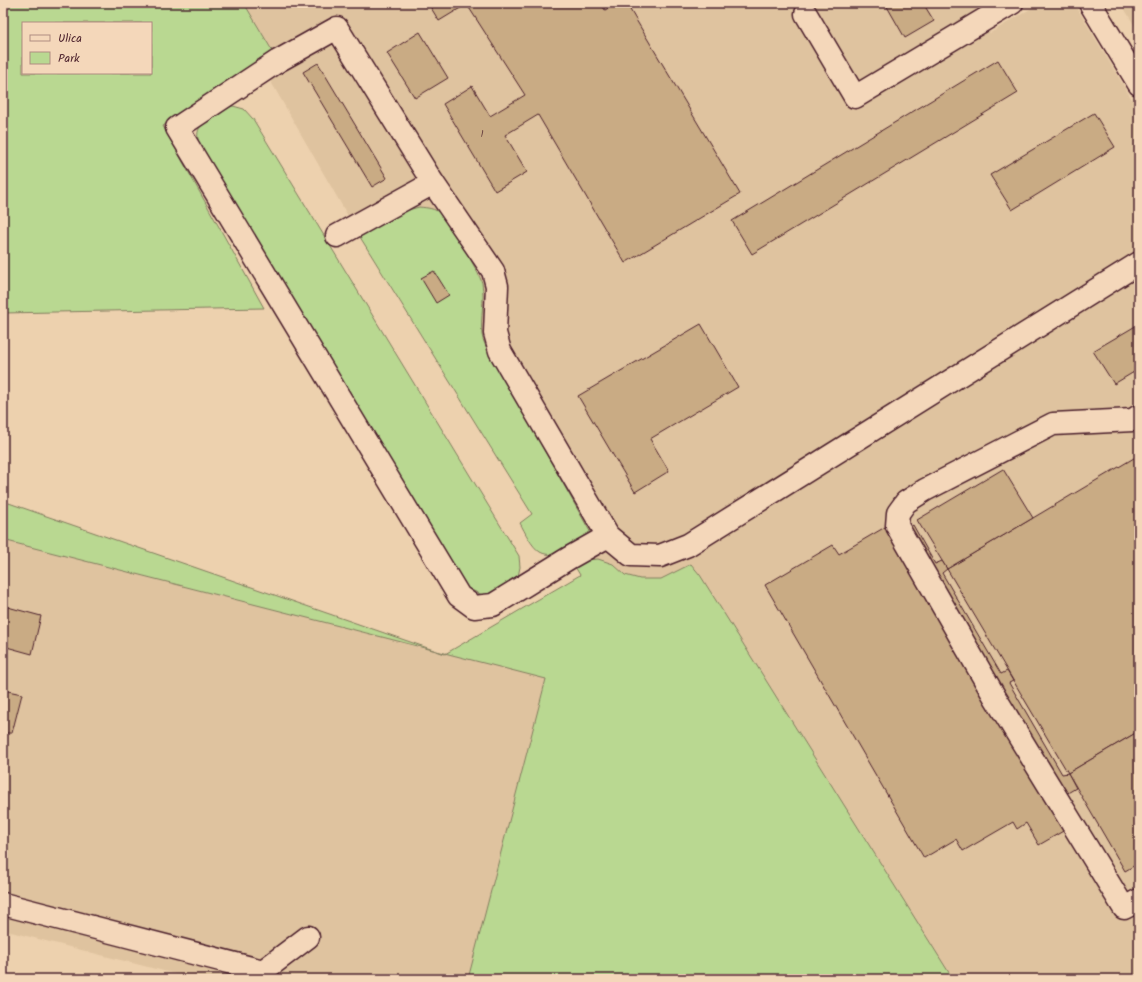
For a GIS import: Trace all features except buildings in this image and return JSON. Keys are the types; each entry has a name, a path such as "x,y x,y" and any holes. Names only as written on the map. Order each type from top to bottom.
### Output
{"street":[{"path":"806,14 855,97 1012,3"},
{"path":"1090,3 1139,84"},
{"path":"608,536 569,558 493,605 474,607 459,596 177,128 278,62 337,28 433,183 493,270 497,286 494,333 500,351 608,536 631,555 660,556 688,545 1139,263"},
{"path":"337,236 433,183"},
{"path":"1139,416 1133,420 1053,424 925,490 906,502 898,514 897,526 996,699 1124,908 1139,900"},
{"path":"3,904 263,971 308,937"}],"shaded area":[{"path":"244,3 972,3 990,33 1040,3 1074,3 1139,111 1139,979 953,979 700,575 691,565 661,579 640,579 625,575 613,564 585,560 592,534 489,352 482,336 482,282 476,267 375,227 360,237 259,61 273,52"},
{"path":"1121,3 1139,3 1139,33"},
{"path":"3,540 546,679 468,979 195,979 3,930"}],"green space":[{"path":"3,3 244,3 273,52 163,126 264,308 3,313"},
{"path":"233,106 244,109 253,119 519,556 520,567 518,577 489,595 482,595 465,587 201,151 198,139 198,130 200,127 203,123 218,113"},
{"path":"419,207 434,209 442,214 476,269 483,289 482,337 485,344 592,535 560,553 546,554 540,552 531,543 520,523 532,514 360,237 395,216"},
{"path":"3,501 436,651 3,540"},
{"path":"598,559 613,564 625,575 640,579 661,579 691,564 700,575 953,979 468,979 546,679 446,653 580,575 574,565 585,560"}]}
